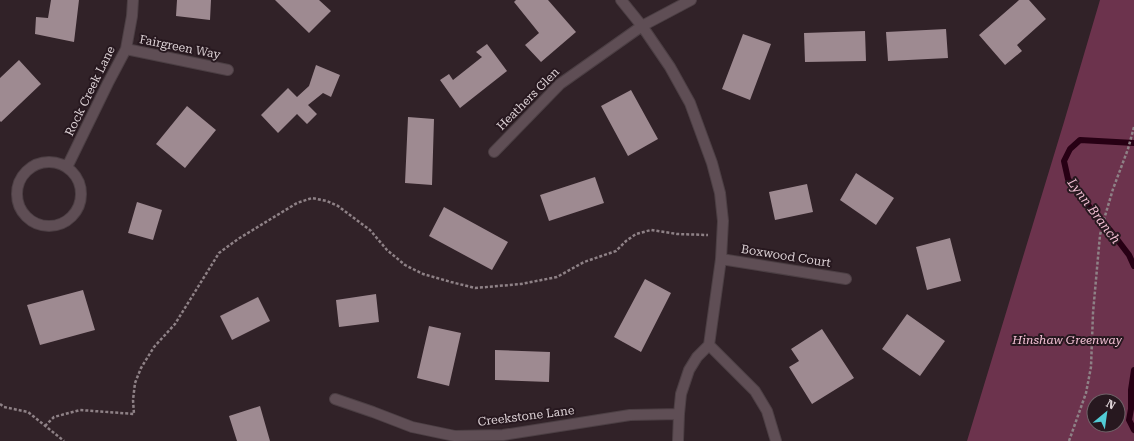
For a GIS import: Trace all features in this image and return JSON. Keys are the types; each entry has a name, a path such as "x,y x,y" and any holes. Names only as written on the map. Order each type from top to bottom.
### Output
{"street":[{"name":"Rock Creek Lane","path":"67,167 126,49 132,16 133,0"},
{"path":"621,0 642,26 670,68 690,103 705,141 720,193 724,220 721,259 709,345 697,357 689,370 681,394 678,441"},
{"name":"Heathers Glen","path":"494,152 560,84 642,26 691,0"},
{"name":"Fairgreen Way","path":"126,49 228,70"},
{"path":"46,162 57,163 67,167 75,174 80,184 80,204 75,214 68,220 58,225 48,226 38,224 29,219 22,211 18,201 17,190 20,179 27,171 36,165 46,162"},
{"name":"Boxwood Court","path":"721,259 846,279"},
{"path":"709,345 755,391 767,411 776,441"},
{"name":"Creekstone Lane","path":"334,399 412,427 455,436 503,434 630,415 679,414"}],"path":[{"path":"1069,441 1086,393 1091,367 1093,313 1100,235 1104,216 1134,127"},
{"path":"45,426 54,417 80,410 134,414 133,400 135,383 142,368 154,347 175,324 219,253 238,239 297,203 312,198 327,201 338,206 370,230 387,250 405,265 423,274 475,288 521,284 557,277 584,262 616,251 636,234 651,230 677,234 722,235"},
{"path":"0,404 4,407 28,412 64,441"}],"green space":[{"name":"Hinshaw Greenway","path":"1100,0 1134,0 1134,441 967,441"}],"building":[{"path":"51,0 79,0 74,42 35,34 36,17 48,18"},
{"path":"177,0 211,0 210,20 176,16"},
{"path":"275,0 319,0 331,11 309,33"},
{"path":"516,0 548,0 576,32 541,62 525,45 539,33 514,2"},
{"path":"1019,0 1029,0 1046,19 1017,45 1022,51 1005,65 979,35"},
{"path":"946,29 948,58 888,61 886,32"},
{"path":"865,31 866,61 805,62 804,33"},
{"path":"743,34 771,44 750,100 722,89"},
{"path":"487,44 507,71 460,108 440,80 449,74 453,80 482,57 476,52"},
{"path":"19,60 41,84 1,122 0,78"},
{"path":"316,65 340,75 331,97 323,93 308,105 317,114 307,124 297,114 278,133 261,115 288,88 297,97 309,86"},
{"path":"631,90 658,139 628,156 601,106"},
{"path":"187,106 216,130 185,168 156,144"},
{"path":"408,117 434,119 432,185 405,183"},
{"path":"856,173 894,198 876,225 840,200"},
{"path":"595,177 604,203 549,221 540,195"},
{"path":"807,184 813,212 775,220 769,192"},
{"path":"137,202 162,210 153,240 128,233"},
{"path":"444,207 508,242 492,270 429,236"},
{"path":"950,238 961,281 927,290 916,247"},
{"path":"645,279 671,293 641,352 614,337"},
{"path":"83,290 95,330 40,345 27,305"},
{"path":"376,294 379,322 339,327 336,300"},
{"path":"258,297 270,321 232,340 220,316"},
{"path":"907,314 945,341 920,376 882,349"},
{"path":"429,326 461,333 449,386 417,378"},
{"path":"822,329 854,378 812,404 789,367 799,361 791,349"},
{"path":"495,350 550,352 549,382 495,380"},
{"path":"260,406 270,441 237,441 229,416"}],"waterway":[{"name":"Lynn Branch","path":"1134,143 1080,140 1070,149 1064,161 1068,179 1094,214 1110,230 1129,255 1134,266"},
{"name":"Lynn Branch","path":"1134,370 1129,420 1134,430"}]}
